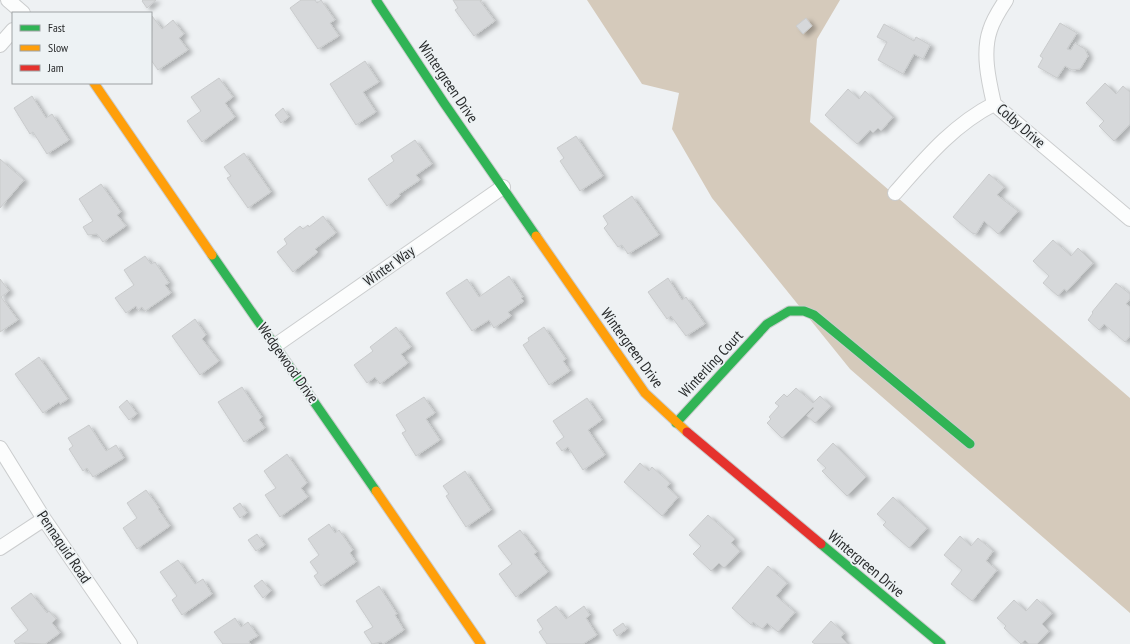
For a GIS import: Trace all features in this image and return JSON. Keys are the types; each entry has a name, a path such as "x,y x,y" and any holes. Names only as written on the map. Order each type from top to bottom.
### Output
{"street":[{"path":"8,0 23,12"},
{"name":"Wintergreen Drive","path":"376,0 444,103 503,186 645,393 676,423 941,644"},
{"name":"Colby Drive","path":"1006,0 990,30 987,52 989,84 994,104 1130,219"},
{"path":"0,44 12,31"},
{"name":"Wedgewood Drive","path":"95,84 481,644"},
{"path":"895,193 931,151 977,113 994,104"},
{"name":"Winter Way","path":"276,345 503,186"},
{"name":"Winterling Court","path":"676,423 767,324 789,311 804,311 814,315 970,444"},
{"name":"Pennaquid Road","path":"0,448 44,519 130,644"},
{"path":"0,548 44,519"}],"shaded area":[{"path":"587,0 840,0 817,39 810,122 1130,398 1130,613 850,369 712,198 672,129 679,93 642,84"}],"building":[{"path":"156,0 147,8 142,1"},
{"path":"301,0 315,0 317,3 321,0 335,20 330,23 339,36 318,49 290,8"},
{"path":"453,0 482,0 480,1 495,21 474,36 455,10 458,8"},
{"path":"152,16 162,29 173,20 184,34 179,38 188,50 158,70 152,61"},
{"path":"806,18 812,26 803,34 796,26"},
{"path":"1060,23 1077,33 1067,49 1071,50 1075,43 1085,49 1088,56 1080,69 1072,70 1065,66 1057,78 1038,67 1043,58 1040,56"},
{"path":"884,24 914,41 916,37 930,45 923,59 914,54 903,74 878,60 887,42 877,37"},
{"path":"365,61 379,82 363,92 376,112 356,125 330,84"},
{"path":"219,78 233,97 225,103 235,117 202,142 187,121 201,111 191,97"},
{"path":"1105,83 1116,94 1123,86 1130,92 1130,124 1114,141 1099,126 1104,121 1086,103"},
{"path":"848,89 859,99 865,91 893,117 881,131 878,128 873,133 870,130 857,144 825,115"},
{"path":"32,96 46,118 52,114 69,140 47,154 33,132 30,134 14,108"},
{"path":"283,108 289,117 281,123 275,115"},
{"path":"576,136 603,176 580,191 560,161 564,158 557,148"},
{"path":"415,140 432,164 416,175 420,180 399,194 400,196 387,206 368,179 394,161 391,156"},
{"path":"244,153 271,192 248,208 227,178 231,176 224,167"},
{"path":"0,159 24,180 0,208"},
{"path":"989,174 1004,187 997,195 1018,211 998,234 984,221 976,234 972,233 953,217"},
{"path":"101,184 121,212 117,215 126,226 103,242 97,234 88,235 83,227 93,221 79,199"},
{"path":"632,196 659,235 628,254 622,245 618,247 604,228 608,224 603,216"},
{"path":"323,216 336,233 315,249 318,252 293,272 277,252 287,244 284,239 300,226 303,229 308,225 309,227"},
{"path":"1053,240 1071,256 1078,248 1093,263 1067,291 1064,289 1058,296 1043,283 1049,276 1033,261"},
{"path":"145,256 151,264 155,262 169,283 165,285 171,293 145,311 142,307 138,310 136,306 126,313 115,298 134,285 124,270"},
{"path":"509,276 523,297 521,298 524,301 508,312 511,316 494,328 489,320 472,331 446,293 467,279 479,297"},
{"path":"668,278 682,300 686,297 705,324 686,336 671,316 667,319 648,292"},
{"path":"0,279 9,291 1,297 18,320 0,332"},
{"path":"1116,283 1130,294 1130,299 1126,304 1130,307 1130,336 1125,342 1104,324 1099,330 1088,320 1093,313 1092,312"},
{"path":"195,319 206,335 202,339 219,361 200,375 172,336"},
{"path":"396,327 411,347 401,354 408,363 380,384 375,377 367,383 354,365 373,351 370,347"},
{"path":"544,327 566,359 563,361 570,371 549,385 523,345 529,341 528,338"},
{"path":"39,357 68,399 60,404 59,402 43,413 15,374"},
{"path":"242,387 262,417 259,420 265,428 244,442 218,402"},
{"path":"796,388 813,403 820,396 831,406 815,423 807,416 814,408 813,407 782,438 767,423 771,419 769,417 779,406 775,403 784,394 787,397"},
{"path":"424,397 435,413 426,419 440,440 416,456 402,433 406,431 396,415"},
{"path":"587,398 602,420 588,430 605,455 583,470 568,447 562,451 556,443 564,437 553,421"},
{"path":"127,400 137,414 129,420 119,407"},
{"path":"89,425 106,451 116,445 124,458 93,477 87,468 83,471 69,449 73,446 68,438"},
{"path":"833,443 866,477 847,496 822,471 826,468 817,460"},
{"path":"287,454 307,483 301,488 308,497 280,517 265,495 276,488 264,471"},
{"path":"640,463 649,471 652,467 670,483 667,487 678,497 662,516 624,482"},
{"path":"465,471 491,510 466,527 446,496 449,494 443,486"},
{"path":"146,490 170,526 137,549 123,528 137,518 127,503"},
{"path":"893,497 927,528 909,548 883,525 886,522 877,514"},
{"path":"240,503 247,513 240,518 233,508"},
{"path":"708,515 735,539 731,543 740,551 724,568 719,563 711,571 693,554 701,546 689,535"},
{"path":"329,524 335,533 339,530 353,550 350,553 356,562 321,586 314,576 318,573 310,562 319,555 308,539"},
{"path":"520,530 537,552 534,554 548,572 516,597 499,574 512,564 498,546"},
{"path":"257,534 265,545 256,551 248,540"},
{"path":"960,536 971,546 978,538 993,551 986,561 997,570 972,601 951,584 962,570 944,555"},
{"path":"178,560 195,584 203,579 212,594 182,615 172,600 177,596 160,572"},
{"path":"768,566 787,583 776,596 795,612 778,632 767,623 762,629 753,622 751,625 732,608"},
{"path":"262,580 271,591 263,598 254,586"},
{"path":"379,586 397,614 395,615 404,630 383,644 381,642 372,644 364,632 373,627 356,601"},
{"path":"31,593 47,613 49,611 56,619 52,623 60,633 45,644 16,644 14,641 28,630 11,608"},
{"path":"1037,599 1052,613 1042,624 1049,631 1037,644 1029,644 1025,640 1021,644 1004,628 1006,626 997,618 1014,600 1026,611"},
{"path":"556,606 566,619 584,606 590,615 586,618 597,635 583,644 547,644 539,632 543,629 537,620"},
{"path":"235,618 241,627 248,622 258,636 249,641 250,644 223,644 214,632"},
{"path":"831,621 844,633 841,637 848,644 815,644 812,642"},
{"path":"623,623 627,629 617,636 613,630"}],"traffic: fast":[{"path":"376,0 444,103 536,236"},
{"path":"212,255 376,491"},
{"path":"676,423 767,324 789,311 804,311 814,315 970,444"},
{"path":"821,544 941,644"}],"traffic: slow":[{"path":"95,84 212,255"},
{"path":"536,236 645,393 687,432"},
{"path":"376,491 481,644"}],"traffic: jam":[{"path":"687,432 821,544"}]}
